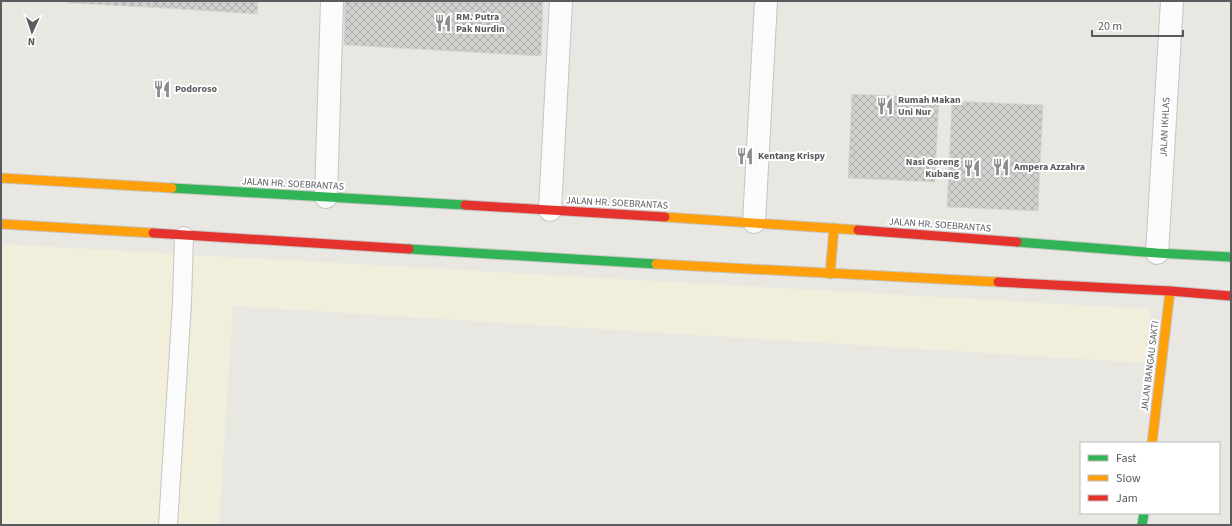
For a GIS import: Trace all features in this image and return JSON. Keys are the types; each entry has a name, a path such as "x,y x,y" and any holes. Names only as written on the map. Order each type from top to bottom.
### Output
{"main road":[{"name":"JALAN HR. SOEBRANTAS","path":"1,178 754,222 1157,253 1231,257"},
{"path":"1,224 830,274 1170,291 1231,296"},
{"path":"830,274 834,228"},
{"name":"JALAN BANGAU SAKTI","path":"1152,442 1170,291"},
{"path":"1142,525 1144,514"}],"street":[{"path":"326,197 332,1"},
{"path":"550,210 561,1"},
{"path":"754,222 766,1"},
{"name":"JALAN IKHLAS","path":"1157,253 1172,1"}],"lane":[{"path":"168,525 182,303 184,236"}],"shaded area":[{"path":"1,244 1150,309 1145,363 233,306 219,525 1,525"}],"building":[{"path":"68,1 146,1 146,7 68,3"},
{"path":"146,1 197,1 196,10 146,7"},
{"path":"197,1 258,1 257,14 196,10"},
{"name":"RM. Putra Pak Nurdin","path":"345,1 543,1 541,56 344,45"},
{"path":"852,94 939,98 935,182 848,178"},
{"path":"952,101 1043,105 1038,211 947,207"}],"traffic: fast":[{"path":"172,188 465,205"},
{"path":"1017,242 1231,257"},
{"path":"409,249 656,264"},
{"path":"1142,525 1144,514"}],"traffic: slow":[{"path":"1,178 172,188"},
{"path":"665,217 858,230"},
{"path":"1,224 153,233"},
{"path":"830,274 834,228"},
{"path":"656,264 998,282"},
{"path":"1152,442 1170,291"}],"traffic: jam":[{"path":"465,205 665,217"},
{"path":"858,230 1017,242"},
{"path":"153,233 409,249"},
{"path":"998,282 1170,291 1231,296"}],"place":[{"name":"RM. Putra Pak Nurdin","path":"443,23"},
{"name":"Podoroso","path":"162,89"},
{"name":"Rumah Makan Uni Nur","path":"885,106"},
{"name":"Kentang Krispy","path":"745,156"},
{"name":"Ampera Azzahra","path":"1001,167"},
{"name":"Nasi Goreng Kubang","path":"972,168"}]}
